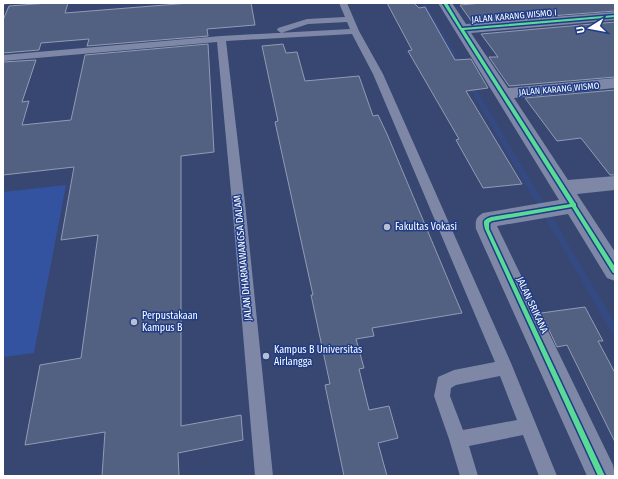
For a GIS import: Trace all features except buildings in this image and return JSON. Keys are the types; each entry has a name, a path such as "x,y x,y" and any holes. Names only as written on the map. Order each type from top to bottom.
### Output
{"street":[{"path":"445,3 504,94 566,200 615,271"},
{"name":"JALAN KARANG WISMO I","path":"461,29 615,16"},
{"name":"JALAN KARANG WISMO","path":"504,94 615,83"},
{"name":"JALAN SRIKANA","path":"602,476 487,228 486,222 491,219 521,213 566,200 615,183"}],"lane":[{"path":"343,3 349,19 378,74 505,368 548,476"},
{"path":"258,37 307,22 349,19"},
{"path":"3,58 221,39 355,31"},
{"name":"JALAN DHARMAWANGSA DALAM","path":"221,39 235,154 264,476"},
{"path":"469,476 458,439 442,396 444,383 454,378 505,368"},
{"path":"458,439 528,426"}],"shaded area":[{"path":"66,185 34,353 3,357 3,192"}],"waterway":[{"path":"423,3 461,68"},
{"path":"469,82 615,330"}],"cycle path":[{"path":"445,3 615,271"},
{"path":"461,29 615,16"},
{"path":"574,205 491,219 486,222 487,229 602,476"}],"place":[{"name":"Fakultas Vokasi","path":"387,227"},
{"name":"Perpustakaan Kampus B","path":"134,322"},
{"name":"Kampus B Universitas Airlangga","path":"266,356"}]}
